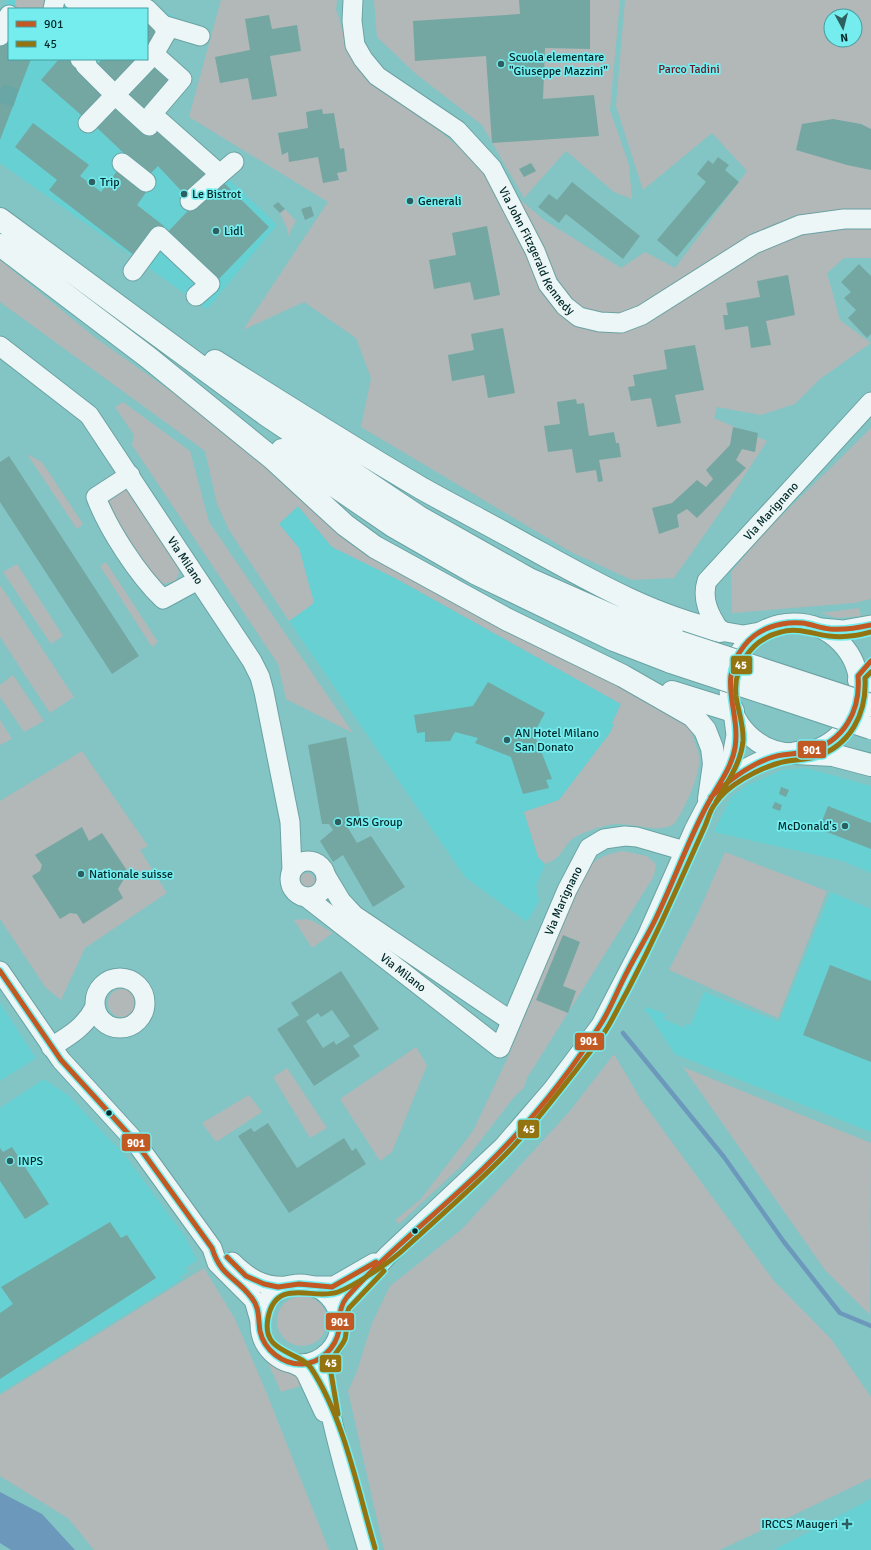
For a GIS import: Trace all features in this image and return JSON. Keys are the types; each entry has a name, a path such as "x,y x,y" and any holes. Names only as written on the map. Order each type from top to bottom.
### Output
{"highway":[{"path":"0,219 265,414 419,517 529,579 632,625 679,642 871,705"},
{"path":"0,245 149,358 283,467 345,525 375,547 508,620 623,676 694,716 705,730 712,748 714,764 709,799"},
{"path":"56,259 318,427 422,488 612,590 667,615 720,631"},
{"path":"149,358 343,492 430,548 475,573 614,640 671,662 871,728"},
{"path":"623,676 733,711"},
{"path":"796,753 833,755 871,765"}],"street":[{"path":"73,0 146,6"},
{"name":"Via John Fitzgerald Kennedy","path":"353,0 352,21 355,45 363,59 377,76 429,109 458,130 472,144 492,168 535,251 548,284 565,306 579,316 600,322 621,323 649,311 754,244 800,225 844,219 871,219"},
{"path":"88,123 154,54 166,33 163,25 148,8"},
{"path":"0,36 8,17"},
{"path":"163,25 200,36"},
{"path":"149,120 182,79 154,54"},
{"path":"87,61 85,65 116,95 149,120 227,168 190,201"},
{"path":"122,163 146,182"},
{"path":"133,271 164,232 210,284 196,296"},
{"name":"Via Milano","path":"0,346 89,414 243,646 260,677 290,822 299,844 312,861 323,868 341,901 354,915 511,1021"},
{"name":"Via Marignano","path":"720,631 710,616 706,604 705,586 709,578 871,402"},
{"path":"130,476 96,496 101,510 146,582 163,599 198,580"},
{"path":"720,631 742,635 760,632 773,626 789,623 844,630 871,625"},
{"path":"817,627 832,634 845,647 863,682"},
{"path":"338,1314 347,1298 388,1256 503,1147 553,1089 601,1024 647,936 709,799 729,764 734,751 736,735 729,689 733,666 746,644 760,632"},
{"path":"709,799 732,778 769,758 811,751 824,746 835,739 845,729 857,707 863,682 871,661"},
{"path":"733,711 742,727 757,741 773,750 796,753"},
{"path":"290,822 292,870"},
{"name":"Via Marignano","path":"500,1048 567,890 589,848 604,839 625,836 637,837 686,850"},
{"path":"292,870 300,862 312,861"},
{"name":"Via Milano","path":"292,870 290,878 293,888 300,895 306,897 500,1048"},
{"path":"306,897 316,895 322,890 326,884 326,876"},
{"path":"0,971 51,1047 70,1072 134,1140 212,1248 217,1264 254,1300 260,1321 262,1338 268,1348 278,1357 302,1368 306,1373 334,1432"},
{"path":"51,1047 74,1033 90,1017 95,1007 97,993 106,982 123,977 130,979 141,987 146,1000 144,1011 140,1019 128,1027 114,1027 74,1033"},
{"path":"95,1007 98,1016 105,1023 114,1027"},
{"path":"212,1248 227,1256 246,1276 269,1286 299,1284 334,1286 388,1256"},
{"path":"260,1321 263,1308 268,1299 287,1286"},
{"path":"292,1363 311,1362 326,1354 333,1345 338,1334 338,1314 329,1297 313,1286"},
{"path":"326,1354 323,1367 334,1432 368,1550"}],"shaded area":[{"path":"7,0 56,0 154,6 180,20 164,50 183,71 159,113 277,225 207,309 0,163 0,14"},
{"path":"298,506 332,547 395,578 621,704 612,723 615,724 610,733 559,800 524,812 538,857 545,864 536,886 539,901 527,922 465,877 289,621 314,603 299,548 279,524"},
{"path":"806,768 871,786 871,873 843,861 714,832 731,797 747,785 782,770"},
{"path":"831,892 871,909 871,1132 675,1054 648,1013 644,1011 647,1007 666,1014 663,1019 685,1028 686,1024 691,1025 704,992 779,1022"},
{"path":"0,1003 36,1058 0,1081"},
{"path":"44,1079 68,1095 127,1158 185,1237 197,1260 185,1268 188,1272 179,1276 182,1279 0,1393 0,1108"},
{"path":"0,1492 42,1514 75,1550 11,1550 0,1543"},
{"name":"IRCCS Maugeri","path":"871,1499 871,1550 774,1550"}],"green space":[{"path":"15,0 49,0 48,8 16,8"},
{"name":"Parco Tadini","path":"221,0 337,0 336,9 350,54 544,220 621,268 645,252 675,268 747,171 712,133 643,190 616,106 625,0 871,0 871,258 844,258 827,273 840,320 871,343 820,379 795,404 761,415 717,407 714,418 767,441 726,504 674,578 632,580 571,552 361,427 371,378 356,338 304,302 243,330 328,202 189,117"},
{"path":"374,0 620,0 610,110 629,165 632,199 614,192 566,151 524,198 482,125 416,74 377,37"},
{"path":"285,209 296,221 288,236 287,228 280,213"},
{"path":"0,260 97,339 243,442 300,495 691,727 699,757 699,764 691,792 674,824 659,828 624,824 608,825 581,834 572,839 557,857 545,864 538,857 524,812 559,800 610,733 614,724 612,723 621,704 395,578 332,547 298,506 279,524 299,548 314,603 289,621 229,530 217,504 205,451 0,302"},
{"path":"123,402 190,451 209,522 353,733 286,699 278,664 132,445 134,435 115,407"},
{"path":"871,428 871,599 854,603 732,613 731,572 767,530"},
{"path":"27,454 42,462 83,524 77,529"},
{"path":"123,489 128,491 137,500 178,567 179,574 175,581 163,584 153,579 105,503 110,493"},
{"path":"106,562 158,642 152,647 100,566"},
{"path":"17,564 63,636 51,644 3,572"},
{"path":"0,585 74,697 50,713 0,637"},
{"path":"859,608 861,616 837,618 821,613"},
{"path":"13,675 44,721 24,732 0,697 0,685"},
{"path":"0,720 12,739 0,745"},
{"path":"82,751 148,846 140,850 167,893 85,948 61,1000 46,988 0,919 0,801"},
{"path":"622,851 647,856 656,864 654,876 527,1078 524,1088 514,1097 460,1167 399,1224 395,1220 420,1200 473,1131 508,1057 584,873 600,858"},
{"path":"725,852 827,891 778,1018 669,970 698,913"},
{"path":"307,873 313,875 315,881 313,887 307,889 301,887 299,881 301,875"},
{"path":"306,919 315,922 333,933 312,948 294,920"},
{"path":"122,989 132,993 136,1003 132,1013 122,1017 112,1013 108,1003 112,993"},
{"path":"416,1047 427,1065 392,1152 380,1161 340,1099"},
{"path":"614,1054 641,1100 774,1281 831,1339 871,1397 871,1478 720,1550 384,1550 348,1391 357,1371 372,1323 390,1286 462,1229 569,1112"},
{"path":"683,1067 871,1143 870,1315 825,1270"},
{"path":"287,1068 327,1128 310,1138 273,1077"},
{"path":"249,1095 262,1112 216,1142 202,1123"},
{"path":"204,1268 235,1319 267,1394 329,1550 94,1550 69,1519 0,1476 0,1395"},
{"path":"297,1296 307,1296 320,1303 327,1316 327,1326 320,1339 307,1346 297,1346 288,1342 281,1335 277,1326 277,1316 281,1307 288,1300"},
{"path":"265,1356 280,1366 295,1372 307,1384 281,1392"}],"building":[{"path":"519,0 590,0 590,49 545,48 543,99 594,95 599,136 492,143 486,56 415,61 413,21 520,14"},
{"path":"269,15 272,29 297,25 301,51 270,56 277,96 252,100 248,78 220,83 215,57 250,50 245,19"},
{"path":"148,18 164,31 148,50"},
{"path":"8,26 8,60 31,60 0,140 0,46"},
{"path":"157,59 177,78 145,112 124,93"},
{"path":"58,60 71,60 109,93 87,120 41,80"},
{"path":"101,60 139,60 115,89 92,71"},
{"path":"113,103 146,135 158,123 217,173 188,198 158,166 148,176 93,124"},
{"path":"322,109 323,114 334,113 340,149 344,148 347,171 337,173 339,180 323,183 318,157 289,162 288,152 282,155 278,133 308,128 306,112"},
{"path":"833,119 861,124 871,129 871,170 847,165 796,150 802,124"},
{"path":"33,123 89,165 80,176 101,192 118,170 147,191 137,205 164,226 139,259 49,190 57,180 15,147"},
{"path":"718,157 729,165 725,170 739,182 677,257 657,240 706,182 697,174 708,160 713,164"},
{"path":"531,163 536,171 524,177 519,169"},
{"name":"Lidl","path":"219,178 269,227 214,284 164,236"},
{"path":"572,182 640,236 623,259 566,214 559,223 538,207 549,194 557,200"},
{"path":"278,202 285,209 280,213 273,206"},
{"path":"311,206 314,216 305,220 301,209"},
{"path":"487,226 500,295 474,300 470,282 434,289 429,260 456,255 452,233"},
{"path":"859,264 871,276 871,334 867,338 848,318 856,310 844,298 851,292 841,282"},
{"path":"788,275 795,315 766,321 771,345 751,348 748,326 725,330 723,315 728,315 726,303 760,297 757,281"},
{"path":"503,328 515,393 488,398 484,375 452,381 448,355 474,350 471,334"},
{"path":"695,345 704,390 675,395 681,423 657,427 651,398 631,401 628,387 635,386 633,375 667,369 664,350"},
{"path":"576,399 577,404 584,403 589,436 614,432 616,443 619,443 621,457 599,460 603,481 598,482 596,470 576,473 572,449 548,452 544,426 560,424 557,402"},
{"path":"733,427 758,433 755,452 742,449 736,460 746,468 697,518 687,509 677,515 679,527 659,534 652,508 672,503 697,480 706,487 713,479 706,470 730,445"},
{"path":"9,456 139,656 112,674 0,502 0,462"},
{"name":"AN Hotel Milano San Donato","path":"488,682 545,713 534,733 552,779 546,780 549,788 523,794 511,757 475,743 478,738 455,732 450,741 425,742 425,732 417,733 414,715 473,706"},
{"name":"SMS Group","path":"346,737 361,821 345,823 357,843 371,836 405,887 373,907 343,855 333,862 320,841 333,830 329,824 322,824 308,745"},
{"path":"781,787 789,790 786,797 779,794"},
{"path":"775,802 782,805 780,811 772,808"},
{"name":"McDonald's","path":"828,806 871,823 871,849 819,829"},
{"name":"Nationale suisse","path":"82,827 89,841 102,833 128,872 118,889 123,898 83,924 77,914 70,913 60,919 32,876 40,871 42,865 35,855"},
{"path":"563,935 580,942 563,986 576,991 568,1013 536,1000"},
{"path":"830,965 871,981 871,1062 803,1035"},
{"path":"341,971 379,1029 353,1046 360,1056 314,1086 277,1029 299,1015 291,1003","holes":["332,1010 350,1036 336,1045 334,1041 323,1048 306,1021 318,1013 321,1017"]},
{"path":"268,1123 297,1168 344,1138 352,1151 356,1148 366,1164 289,1213 238,1136 251,1128 254,1132"},
{"path":"12,1147 49,1204 25,1219 0,1181 0,1148 3,1152"},
{"path":"110,1222 121,1238 127,1235 156,1278 0,1379 0,1313 13,1304 1,1287"}],"waterway":[{"path":"623,1033 724,1157 784,1242 840,1313 871,1326"}],"tunnel":[{"path":"0,93 16,98"}],"transit line":[{"name":"901","path":"0,971 61,1060 134,1140 212,1248 224,1271 245,1290 254,1301 258,1313 262,1338 270,1350 282,1359 296,1364 315,1361 321,1358 334,1343 339,1330 342,1305 347,1297 380,1263 500,1152 532,1117 562,1080 602,1022 656,918 704,811 730,765 735,748 736,734 730,684 736,659 744,646 749,640 762,631 785,623 802,623 835,629 871,625"},
{"name":"45","path":"716,802 733,773 742,749 743,729 736,696 736,685 741,664 753,647 771,636 781,632 793,630 840,637 855,636 871,632"},
{"name":"901","path":"711,797 738,774 753,765 775,756 809,751 821,747 832,740 848,723 857,701 858,676 871,661"},
{"name":"45","path":"375,1548 349,1455 333,1409 311,1368 305,1362 275,1345 270,1338 267,1330 268,1318 272,1305 279,1297 287,1294 328,1294 338,1292 372,1273 403,1250 470,1190 508,1152 552,1101 598,1042 609,1025 654,939 710,812 720,797 735,784 762,769 784,762 815,757 838,745 847,737 859,716 863,704 865,678 871,672"},
{"name":"901","path":"227,1257 246,1276 264,1284 278,1287 299,1284 332,1287 376,1262"},
{"name":"45","path":"338,1414 330,1367 331,1363 345,1339 349,1308 384,1271"}],"place":[{"name":"Scuola elementare \"Giuseppe Mazzini\"","path":"501,64"},
{"name":"Trip","path":"92,182"},
{"name":"Le Bistrot","path":"184,194"},
{"name":"Generali","path":"410,201"},
{"name":"Lidl","path":"216,231"},
{"name":"AN Hotel Milano San Donato","path":"507,740"},
{"name":"SMS Group","path":"338,822"},
{"name":"McDonald's","path":"845,826"},
{"name":"Nationale suisse","path":"81,874"},
{"name":"INPS","path":"10,1161"},
{"name":"IRCCS Maugeri","path":"847,1524"}]}
